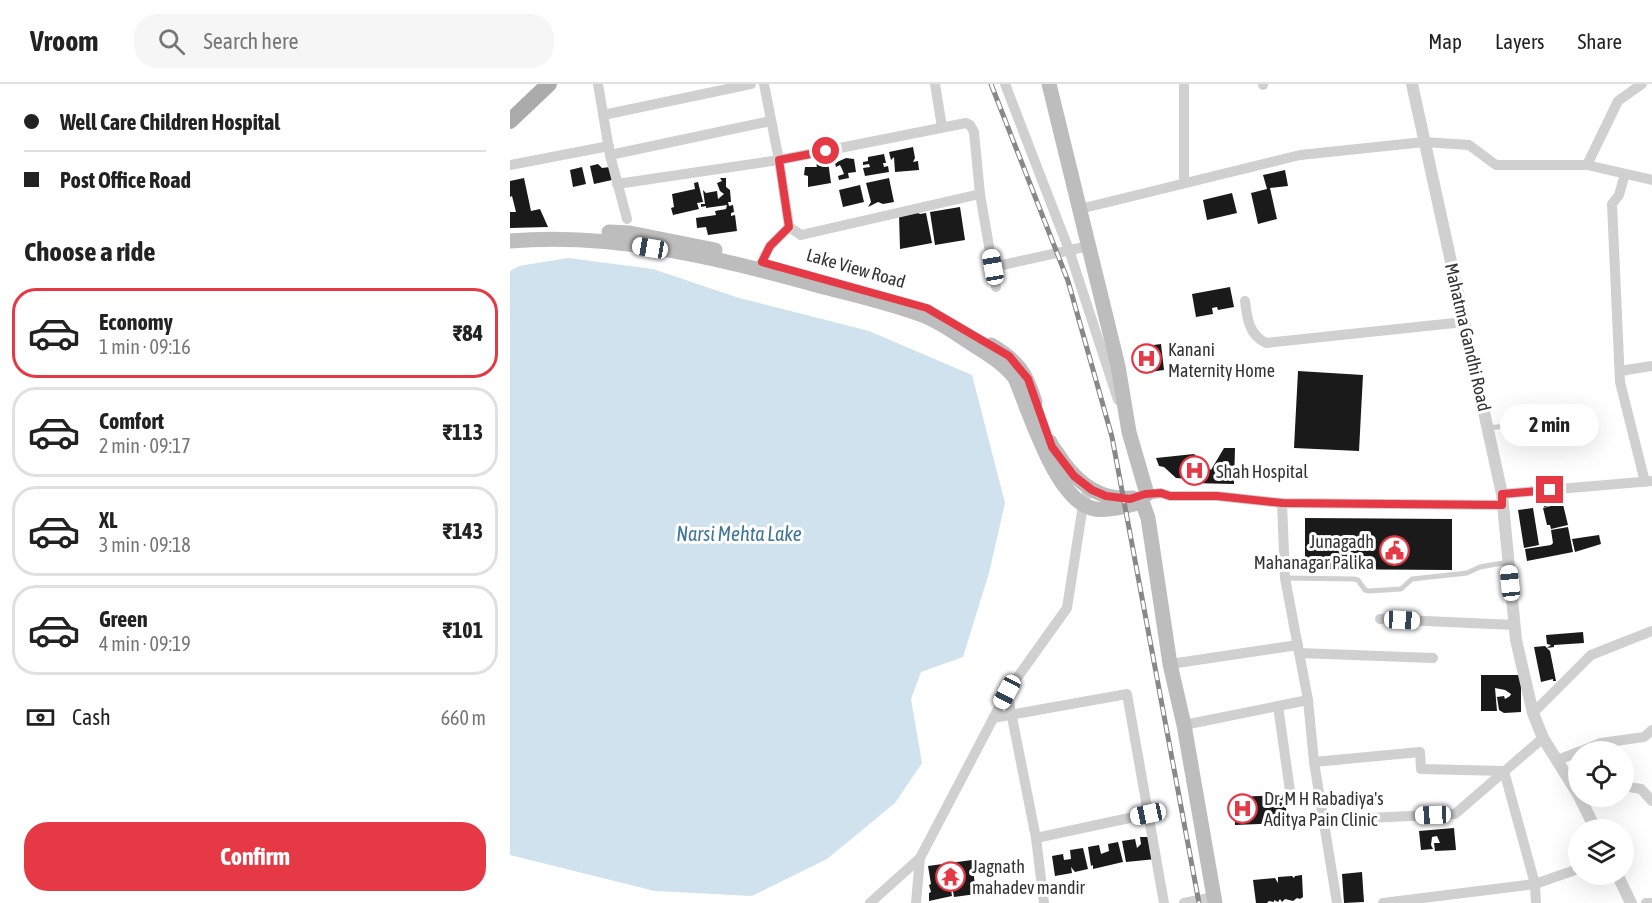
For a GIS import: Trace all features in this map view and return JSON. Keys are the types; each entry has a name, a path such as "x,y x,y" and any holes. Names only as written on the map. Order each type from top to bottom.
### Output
{"main road":[{"path":"510,107 534,84"},
{"path":"510,121 549,84"},
{"path":"1048,84 1118,366 1129,432 1140,475 1170,664 1184,725 1214,900"},
{"name":"Lake View Road","path":"510,232 558,229 628,232 927,308 1009,356 1028,379 1052,447 1074,476 1089,488"},
{"name":"Lake View Road","path":"510,241 565,239 628,232"},
{"name":"Lake View Road","path":"760,266 926,317 999,361 1015,378 1044,450 1059,479 1083,505"},
{"path":"1089,488 1106,496 1144,501"},
{"path":"1083,505 1094,509 1108,509 1144,501"}],"street":[{"path":"598,84 628,232"},
{"path":"603,115 751,84"},
{"path":"764,84 789,227 801,235 980,194"},
{"path":"935,84 942,127"},
{"path":"1005,84 1069,250 1129,432"},
{"path":"1184,84 1184,183"},
{"name":"Mahatma Gandhi Road","path":"1412,84 1502,500 1516,640 1533,713 1543,738 1568,776"},
{"path":"1587,165 1618,102 1642,84"},
{"path":"510,165 610,150 771,121"},
{"path":"617,184 779,160 966,123 974,132 980,194 996,286"},
{"path":"1080,209 1300,155 1424,142 1469,145 1496,165 1587,165 1652,180"},
{"path":"1144,501 1162,500 1170,496 1217,496 1282,503 1502,500 1649,481 1620,382 1612,204 1619,195 1625,174"},
{"path":"760,266 770,246 789,227"},
{"path":"993,267 1089,246"},
{"path":"1245,300 1246,315 1252,330 1258,339 1266,343 1464,322"},
{"path":"1620,371 1652,366"},
{"path":"870,903 920,858 1007,692 1067,608 1083,505 1089,488"},
{"path":"1282,503 1285,578 1308,700 1314,762 1337,903"},
{"path":"1380,619 1515,625"},
{"path":"1533,713 1591,655 1652,630"},
{"path":"1170,664 1299,649 1433,658"},
{"path":"1007,692 1036,838 1044,903"},
{"path":"993,718 1127,694 1164,903"},
{"path":"1184,725 1308,700"},
{"path":"1278,706 1291,798"},
{"path":"1615,741 1644,737 1652,730"},
{"path":"1323,820 1455,814 1543,738"},
{"path":"1314,762 1419,752 1421,769 1504,771"},
{"path":"1557,760 1568,756"},
{"path":"1504,771 1535,884 1536,903"},
{"path":"1634,788 1641,789 1652,801"},
{"path":"1036,838 1148,814"},
{"path":"916,903 920,858"},
{"path":"1383,903 1535,884 1568,872"},
{"path":"1622,885 1631,903"},
{"path":"1184,903 1214,900"},
{"path":"1646,903 1652,903"}],"lane":[{"path":"1488,428 1561,420"},
{"path":"1285,578 1354,579 1369,591 1401,589 1412,579 1467,573 1480,567 1508,562"}],"water":[{"name":"Narsi Mehta Lake","path":"568,258 653,269 739,298 869,331 972,375 1005,503 989,573 963,657 921,672 911,699 922,763 895,803 827,859 752,896 655,891 510,855 510,271 519,266"}],"building":[{"path":"913,147 915,158 913,162 918,161 919,170 895,172 894,157 891,160 889,152"},
{"path":"884,154 886,163 883,163 884,167 888,166 889,172 865,176 863,168 870,167 869,164 863,165 863,162 868,161 868,157"},
{"path":"846,158 854,159 856,172 848,173 849,178 839,180 838,176 844,174 840,165 836,167 835,163"},
{"path":"828,161 831,183 808,187 808,176 804,175 805,167 817,167 816,163"},
{"path":"598,164 602,168 610,167 612,180 594,184 590,166"},
{"path":"582,167 586,184 573,187 570,170"},
{"path":"1285,170 1288,186 1270,188 1277,219 1258,224 1251,193 1267,189 1263,175"},
{"path":"524,178 531,211 540,209 548,227 510,228 510,212 516,212 512,196 510,197 510,181"},
{"path":"720,178 726,178 726,187 730,190 731,202 728,202 729,206 733,205 734,212 731,216 735,215 737,231 708,235 706,227 697,228 696,218 716,215 715,211 726,209 727,205 701,207 701,204 705,204 703,190 706,193 717,191 718,199 724,194 717,183 722,181"},
{"path":"889,178 894,202 883,204 878,202 868,207 871,202 866,183"},
{"path":"698,182 703,202 697,203 699,209 673,215 672,194 695,189 694,183"},
{"path":"860,185 864,202 843,207 839,190"},
{"path":"1232,193 1237,213 1207,220 1203,200"},
{"path":"960,207 965,240 935,245 930,212"},
{"path":"926,213 932,243 900,249 899,214"},
{"path":"1230,287 1234,307 1218,310 1217,307 1212,308 1213,314 1196,317 1192,294"},
{"path":"1161,344 1164,370 1142,373 1139,347"},
{"path":"1298,371 1363,375 1359,451 1294,448"},
{"path":"1224,448 1235,448 1234,484 1189,483 1189,479 1176,478 1164,467 1159,466 1156,458 1194,454 1211,470"},
{"path":"1561,496 1568,525 1551,529 1550,525 1547,525 1543,508 1559,504 1544,507 1542,499"},
{"path":"1533,508 1539,545 1524,548 1518,510"},
{"path":"1305,518 1452,519 1452,570 1305,569"},
{"path":"1568,527 1573,552 1527,561 1525,549 1551,545 1553,543 1551,530"},
{"path":"1599,535 1601,544 1575,552 1572,539"},
{"path":"1583,632 1584,643 1554,645 1554,647 1547,648 1551,645 1547,644 1546,635"},
{"path":"1545,646 1550,651 1556,681 1553,679 1541,682 1534,647"},
{"path":"1481,675 1521,675 1521,712 1504,713 1499,710 1497,697 1504,696 1505,699 1511,694 1495,688 1497,711 1481,711"},
{"path":"1285,795 1287,823 1235,825 1234,797"},
{"path":"1454,828 1456,850 1435,851 1434,843 1440,843 1437,836 1432,837 1433,849 1421,850 1419,831"},
{"path":"1140,837 1152,837 1156,859 1126,862 1122,841 1135,839 1137,848 1141,844"},
{"path":"1118,842 1123,862 1093,869 1088,847 1099,845 1101,854 1109,851 1108,844"},
{"path":"1083,848 1088,869 1075,872 1071,867 1072,873 1055,876 1052,856 1063,854 1064,860 1071,859 1070,850"},
{"path":"972,860 976,894 954,897 951,890 952,896 929,901 931,892 929,885 931,884 928,866"},
{"path":"1362,872 1364,902 1344,903 1342,874"},
{"path":"1302,875 1303,897 1300,899 1293,901 1285,899 1282,902 1280,899 1278,902 1274,900 1274,902 1256,903 1253,880 1275,878 1278,883 1278,877 1292,876 1294,878"}],"railway":[{"path":"991,84 1068,281 1112,437 1199,903"}],"place":[{"name":"Kanani Maternity Home","path":"1147,359"},
{"name":"Shah Hospital","path":"1195,471"},
{"name":"Junagadh Mahanagar Palika","path":"1395,551"},
{"name":"Dr. M H Rabadiya's Aditya Pain Clinic","path":"1243,808"},
{"name":"Jagnath mahadev mandir","path":"951,876"}],"route":[{"path":"826,151 779,160 789,227 770,246 762,262 927,308 1009,356 1028,379 1038,413 1052,447 1074,476 1098,494 1123,499 1141,497 1143,494 1161,493 1170,496 1217,496 1282,503 1502,505 1502,494 1550,490"}]}
